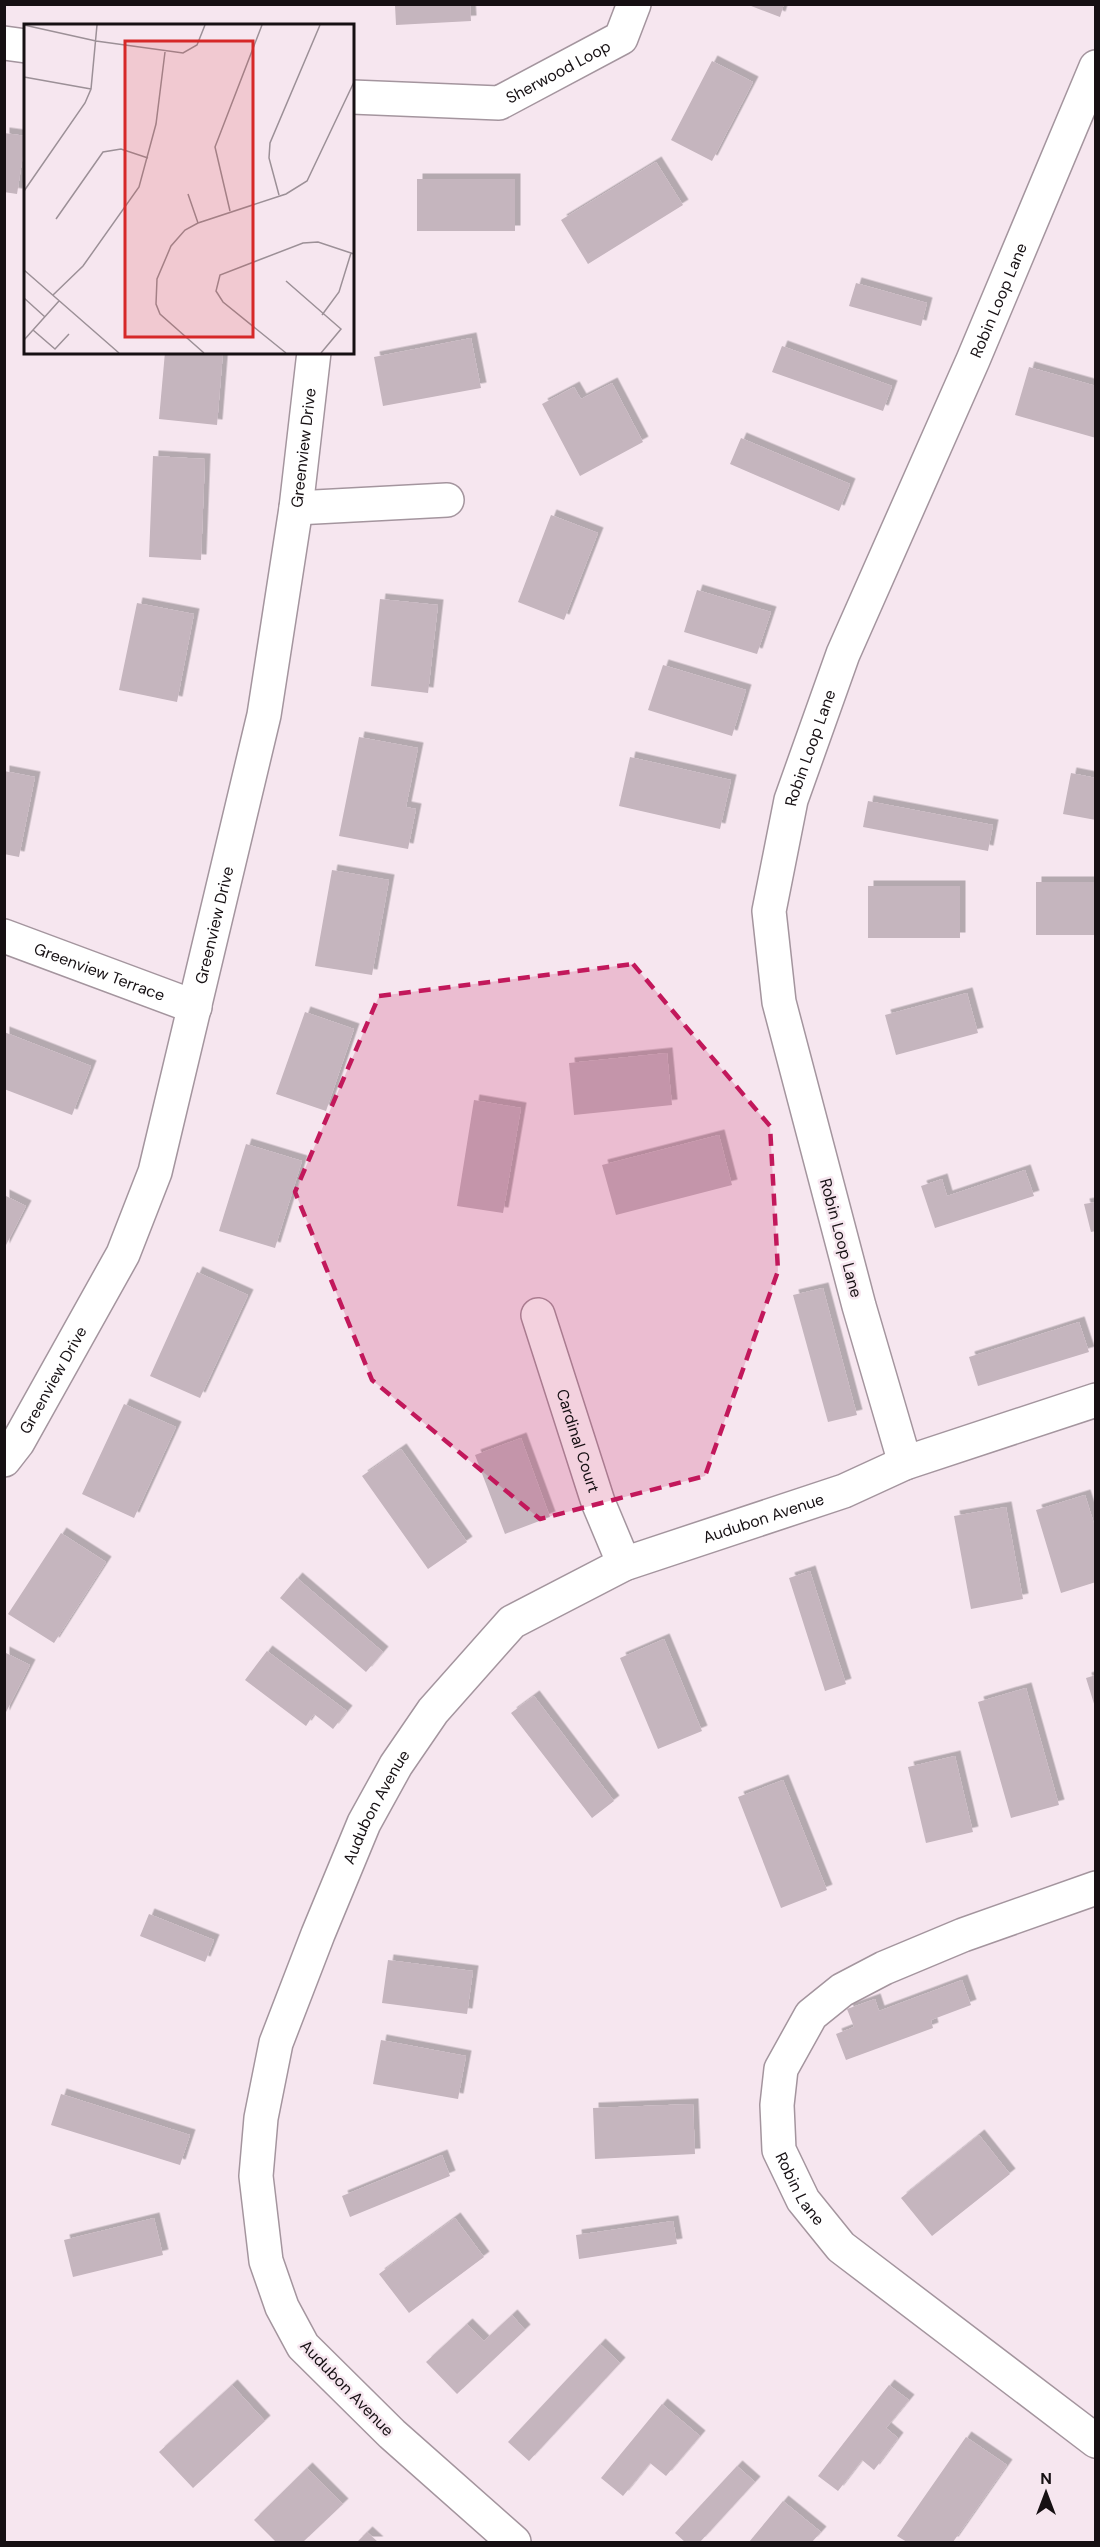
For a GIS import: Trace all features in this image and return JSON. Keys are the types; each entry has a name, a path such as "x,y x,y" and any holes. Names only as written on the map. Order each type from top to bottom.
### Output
{"street":[{"name":"Sherwood Loop","path":"354,97 498,103 621,38 634,4"},
{"path":"4,43 24,46"},
{"name":"Robin Loop Lane","path":"905,1463 859,1306 779,1002 769,910 791,800 843,654 973,360 1095,67"},
{"name":"Greenview Drive","path":"4,1460 18,1442 123,1254 155,1172 264,715 296,508 314,354"},
{"path":"296,508 447,500"},
{"name":"Greenview Terrace","path":"4,936 195,1007"},
{"name":"Cardinal Court","path":"538,1315 598,1502 624,1564"},
{"name":"Audubon Avenue","path":"514,2542 392,2434 303,2346 282,2307 266,2260 256,2176 261,2118 276,2043 364,1823 396,1765 433,1711 512,1622 624,1564 844,1491 905,1463 1095,1400"},
{"name":"Robin Lane","path":"1095,1888 963,1935 884,1968 842,1990 812,2015 796,2042 781,2069 777,2105 779,2150 803,2200 841,2247 1095,2441"}],"highlighted area":[{"path":"633,964 770,1126 778,1271 705,1476 540,1519 372,1380 295,1192 379,996"}],"building":[{"path":"746,4 784,4 780,17"},
{"path":"395,5 470,5 471,21 396,25"},
{"path":"712,61 753,82 712,161 671,140"},
{"path":"4,133 24,136 17,194 4,192"},
{"path":"656,162 683,205 588,264 561,220"},
{"path":"417,179 515,179 515,231 417,231"},
{"path":"856,283 927,303 921,326 849,306"},
{"path":"471,338 481,388 383,406 374,357"},
{"path":"782,346 892,386 883,411 772,372"},
{"path":"165,354 223,354 217,425 159,419"},
{"path":"1029,367 1096,386 1096,438 1015,415"},
{"path":"612,383 643,442 580,476 542,404 574,387 581,399"},
{"path":"741,438 850,484 839,511 730,464"},
{"path":"153,456 205,459 201,560 149,557"},
{"path":"551,515 598,533 564,620 518,602"},
{"path":"697,590 771,612 757,654 684,632"},
{"path":"380,599 438,605 428,693 371,686"},
{"path":"137,603 194,614 177,702 119,690"},
{"path":"663,665 746,690 732,736 648,710"},
{"path":"359,737 418,748 406,807 416,809 408,849 339,836"},
{"path":"630,757 731,780 720,829 619,806"},
{"path":"4,771 35,777 19,857 4,854"},
{"path":"1071,773 1096,778 1096,820 1063,814"},
{"path":"868,801 993,825 988,851 863,827"},
{"path":"332,870 389,880 372,975 315,966"},
{"path":"1036,882 1096,882 1096,935 1036,935"},
{"path":"868,886 960,886 960,938 868,938"},
{"path":"967,993 978,1033 896,1055 885,1015"},
{"path":"305,1012 354,1029 326,1111 276,1094"},
{"path":"4,1032 91,1066 72,1115 4,1089"},
{"path":"667,1053 672,1105 574,1115 569,1063"},
{"path":"474,1100 521,1108 503,1213 457,1206"},
{"path":"719,1135 732,1185 616,1215 602,1165"},
{"path":"246,1144 302,1161 275,1248 219,1231"},
{"path":"1025,1170 1034,1196 935,1228 921,1186 942,1179 947,1196"},
{"path":"4,1195 26,1206 4,1249"},
{"path":"1096,1202 1096,1231 1091,1232 1084,1204"},
{"path":"197,1272 248,1295 200,1398 150,1376"},
{"path":"823,1288 857,1415 828,1422 793,1295"},
{"path":"1079,1322 1089,1352 978,1386 969,1357"},
{"path":"124,1404 176,1427 134,1518 82,1494"},
{"path":"521,1438 550,1517 505,1534 475,1455"},
{"path":"401,1449 467,1542 428,1569 362,1476"},
{"path":"1085,1495 1096,1530 1096,1582 1061,1593 1036,1510"},
{"path":"1006,1507 1023,1599 971,1609 954,1516"},
{"path":"61,1533 106,1562 54,1643 8,1614"},
{"path":"810,1571 846,1684 825,1691 789,1578"},
{"path":"297,1578 383,1652 366,1672 280,1598"},
{"path":"664,1639 702,1731 658,1749 620,1658"},
{"path":"267,1651 347,1711 333,1729 314,1714 306,1726 245,1680"},
{"path":"4,1652 30,1665 4,1716"},
{"path":"1096,1675 1096,1707 1095,1707 1086,1678"},
{"path":"1026,1688 1059,1805 1011,1818 978,1702"},
{"path":"534,1696 614,1801 592,1818 511,1713"},
{"path":"955,1756 973,1832 926,1843 908,1767"},
{"path":"783,1780 827,1890 781,1908 738,1797"},
{"path":"149,1914 214,1940 205,1962 140,1936"},
{"path":"388,1960 473,1971 467,2014 382,2003"},
{"path":"962,1980 971,2005 931,2020 933,2028 846,2060 836,2034 854,2027 847,2009 875,1999 879,2011"},
{"path":"381,2040 466,2056 458,2099 373,2084"},
{"path":"61,2094 190,2135 180,2165 51,2125"},
{"path":"693,2104 695,2154 595,2159 593,2108"},
{"path":"979,2135 1010,2174 932,2236 901,2198"},
{"path":"442,2155 450,2176 350,2217 342,2196"},
{"path":"154,2218 163,2255 73,2277 64,2240"},
{"path":"455,2218 484,2257 409,2313 379,2274"},
{"path":"673,2221 677,2244 579,2259 576,2235"},
{"path":"512,2315 525,2330 457,2394 426,2362 467,2324 484,2341"},
{"path":"600,2344 620,2363 529,2461 508,2442"},
{"path":"232,2385 265,2421 193,2488 159,2452"},
{"path":"889,2385 909,2400 886,2428 898,2438 874,2470 862,2460 838,2491 818,2476"},
{"path":"662,2404 700,2436 666,2476 650,2463 623,2496 601,2478"},
{"path":"966,2437 1007,2465 953,2542 907,2542 897,2536"},
{"path":"737,2466 755,2482 700,2542 685,2542 675,2533"},
{"path":"307,2468 343,2504 303,2542 276,2542 254,2520"},
{"path":"783,2501 821,2532 812,2542 749,2542"},
{"path":"367,2532 378,2542 357,2542"}]}
